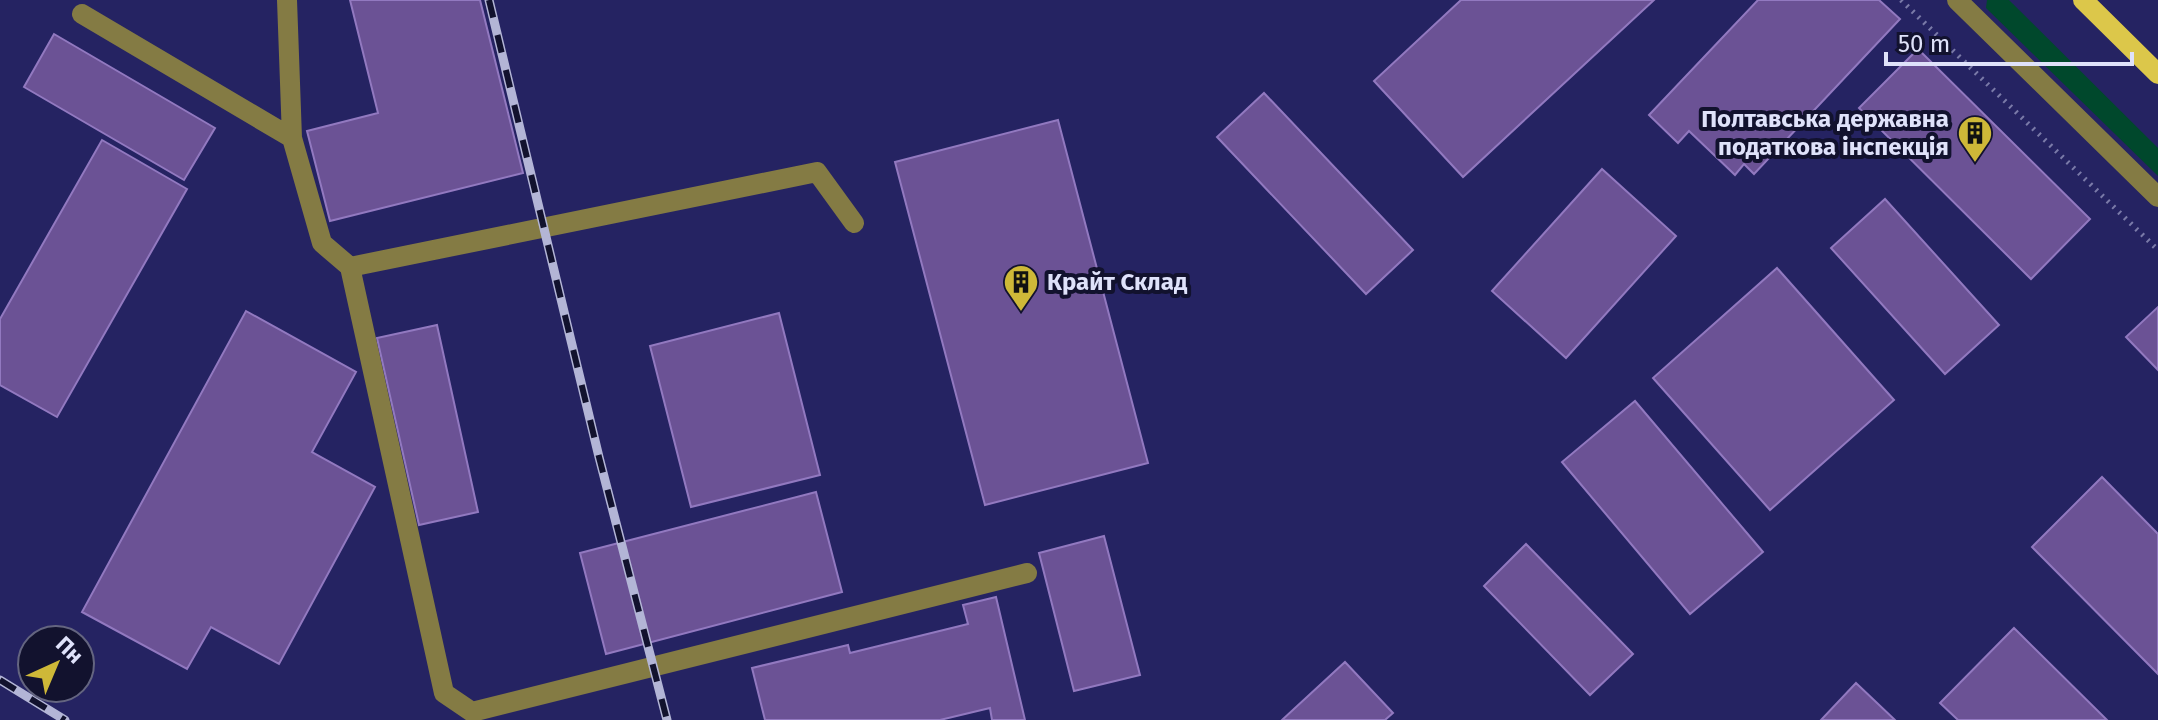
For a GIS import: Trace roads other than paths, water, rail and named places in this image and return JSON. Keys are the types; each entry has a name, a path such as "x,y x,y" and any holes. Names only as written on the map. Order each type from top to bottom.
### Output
{"main road":[{"path":"2083,0 2158,74"}],"lane":[{"path":"287,0 292,138 322,243 350,267 444,693 472,712 1027,573"},
{"path":"1957,0 2158,197"},
{"path":"82,14 292,138"},
{"path":"350,267 817,172 854,223"}],"railway":[{"path":"489,0 599,457 667,720"},
{"path":"0,680 65,720"}],"place":[{"name":"Полтавська державна податкова інспекція","path":"1975,164"},
{"name":"Крайт Склад","path":"1021,313"}]}
